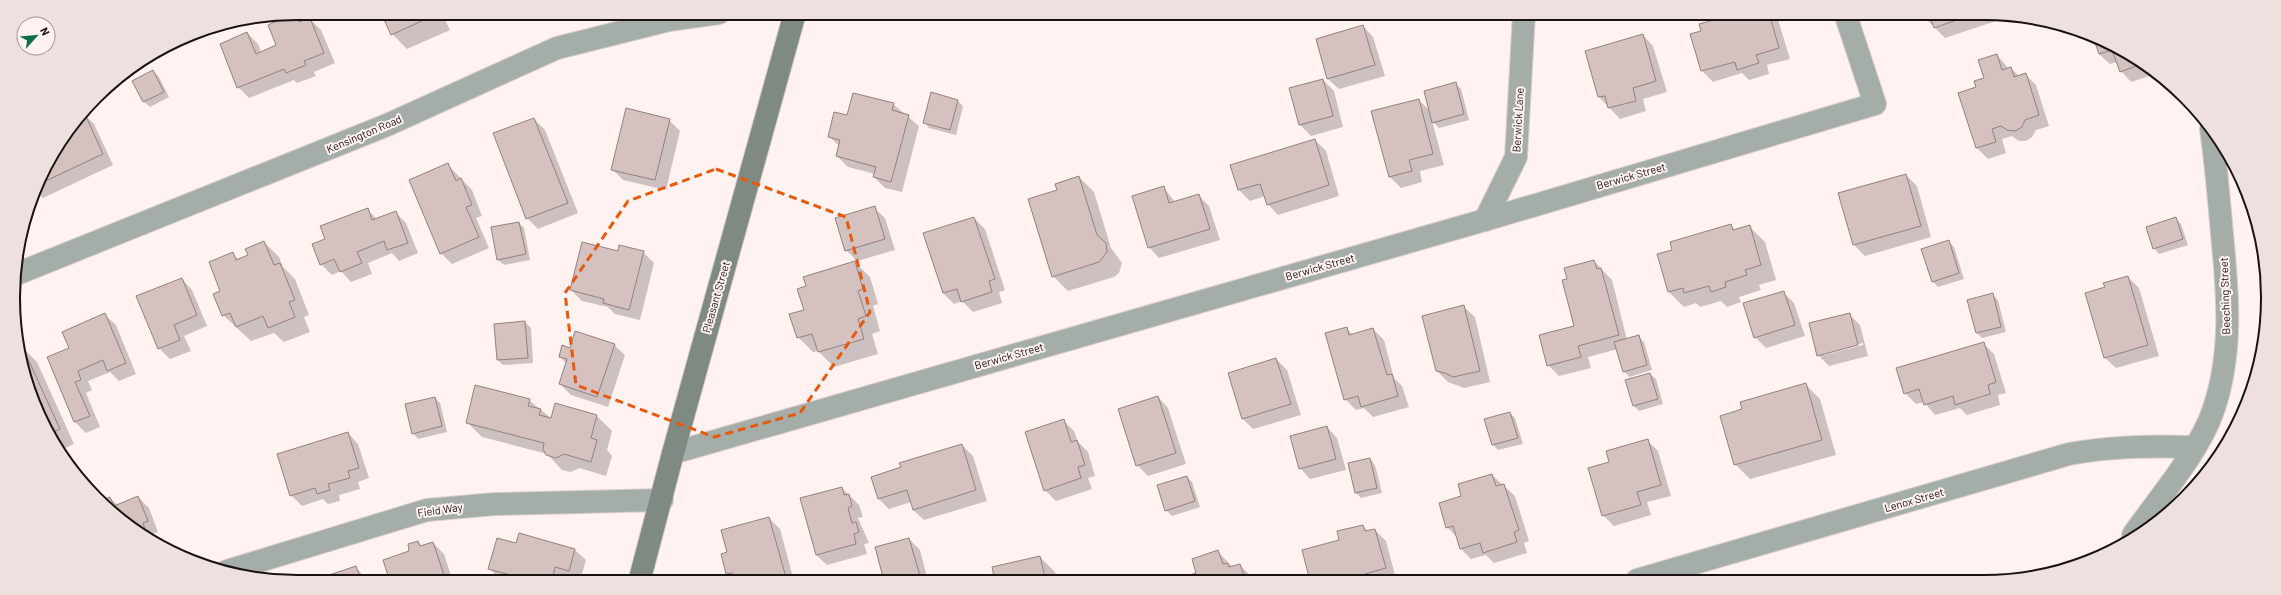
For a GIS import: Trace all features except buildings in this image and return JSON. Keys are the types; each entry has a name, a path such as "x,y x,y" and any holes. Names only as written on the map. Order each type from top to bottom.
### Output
{"main road":[{"name":"Pleasant Street","path":"641,575 662,500 672,453 793,20"}],"street":[{"name":"Kensington Road","path":"21,272 386,125 556,48 669,20"},
{"name":"Berwick Lane","path":"1485,220 1516,157 1524,20"},
{"name":"Berwick Street","path":"672,453 1485,220 1875,104 1847,20"},
{"name":"Beeching Street","path":"2138,528 2195,447 2213,412 2223,374 2228,328 2226,278 2212,140"},
{"name":"Lenox Street","path":"1654,575 2069,454 2102,448 2133,446 2195,447"},
{"name":"Field Way","path":"236,568 427,510 495,504 662,500"}],"highlighted area":[{"path":"716,169 846,217 870,312 800,413 714,437 576,385 565,293 628,201"}]}
